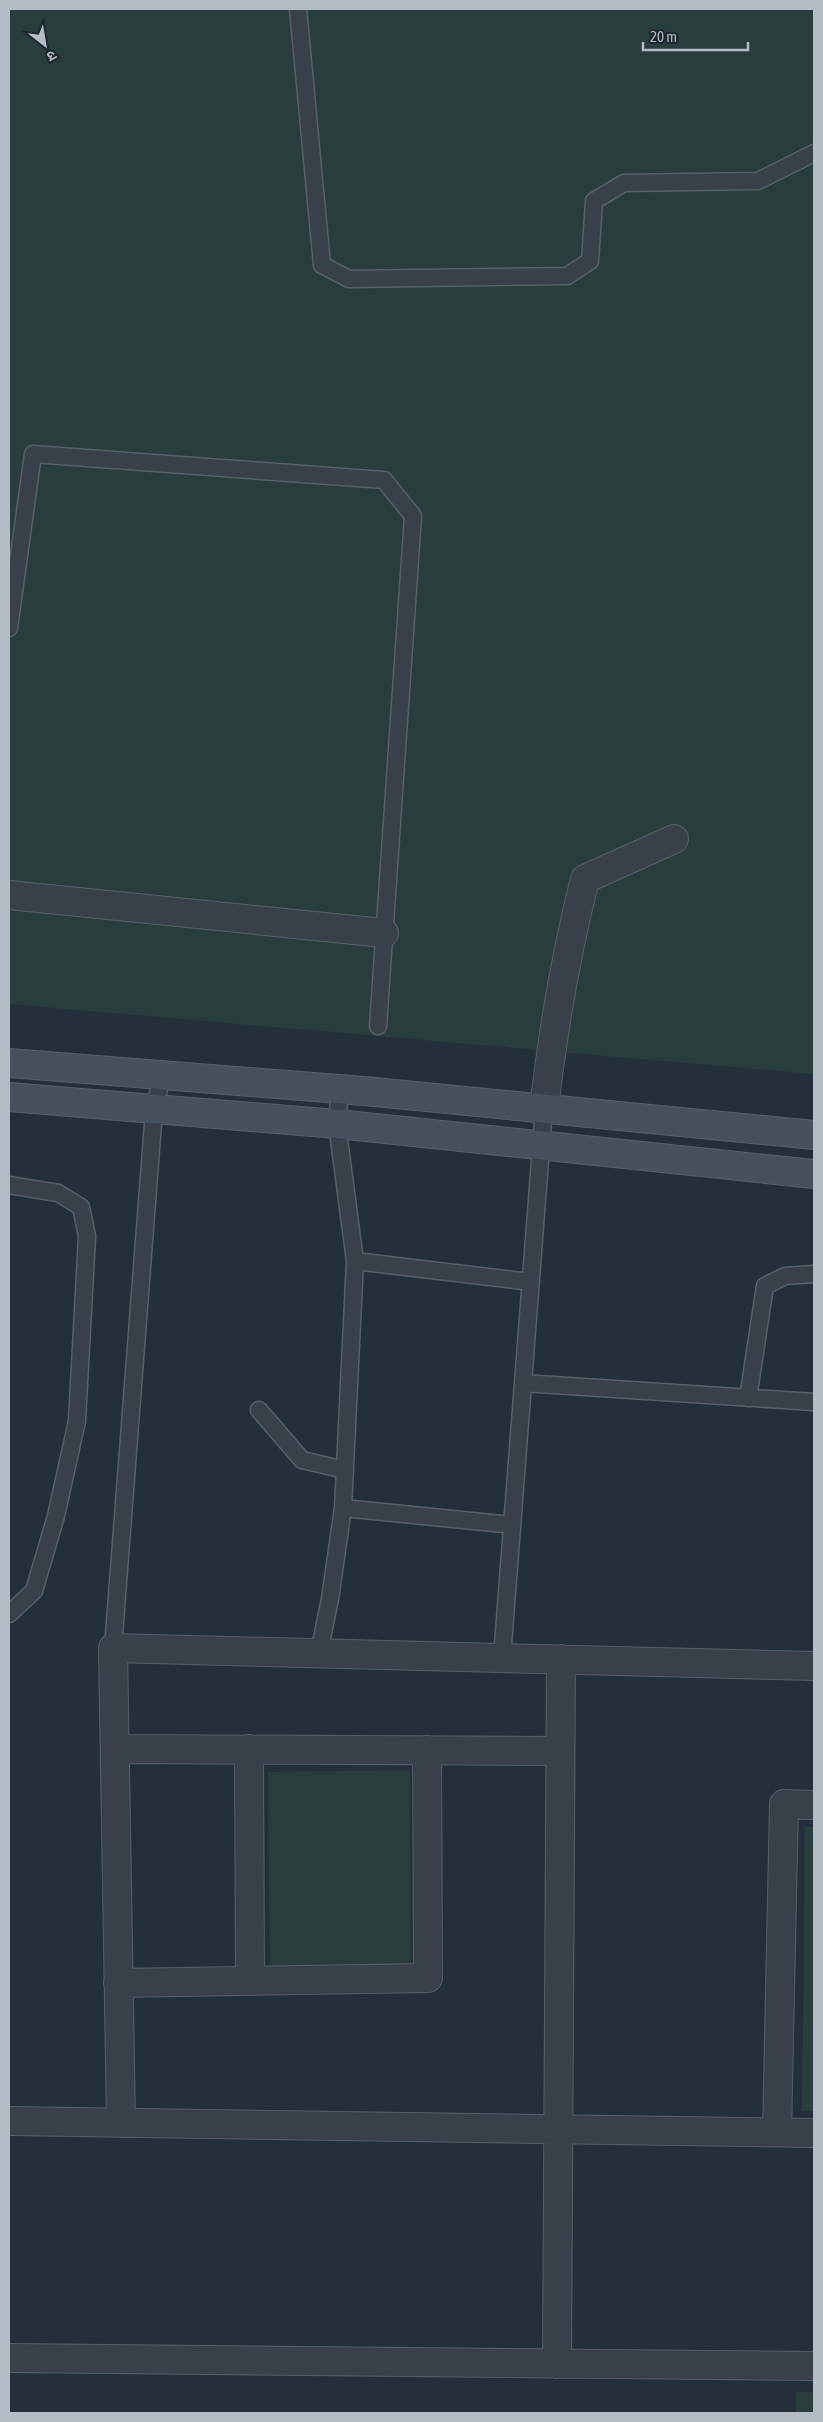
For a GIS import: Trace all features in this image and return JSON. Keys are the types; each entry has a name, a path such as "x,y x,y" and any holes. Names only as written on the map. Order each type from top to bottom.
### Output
{"street":[{"path":"544,1108 554,1026 570,939 585,879 674,838"},
{"path":"9,896 384,933"},
{"path":"9,1063 544,1108 813,1135 810,1174 337,1124 9,1098"},
{"path":"121,2123 113,1648 814,1666"},
{"path":"557,2364 561,1659"},
{"path":"115,1748 560,1751"},
{"path":"249,1749 250,1981"},
{"path":"118,1983 428,1978 426,1750"},
{"path":"777,2132 784,1804 814,1805"},
{"path":"9,2121 814,2133"},
{"path":"9,2358 814,2366"}],"lane":[{"path":"298,9 322,265 349,279 567,276 590,262 594,201 624,183 758,181 814,153"},
{"path":"9,628 33,454 384,480 413,516 378,1026"},
{"path":"113,1648 154,1110 162,1076"},
{"path":"319,1653 330,1599 343,1508 355,1261 337,1124 340,1090"},
{"path":"502,1658 544,1108"},
{"path":"9,1185 58,1193 82,1207 87,1236 77,1421 56,1516 34,1591 9,1614"},
{"path":"355,1261 531,1282"},
{"path":"748,1398 765,1286 785,1276 814,1274"},
{"path":"523,1383 814,1402"},
{"path":"259,1410 302,1460 345,1470"},
{"path":"343,1508 512,1525"}],"shaded area":[{"path":"9,9 814,9 814,1074 9,1004"},
{"path":"410,1770 411,1964 270,1966 268,1772"},
{"path":"805,1827 814,1827 814,2111 802,2111"},
{"path":"796,2392 814,2392 814,2413 796,2413"}]}
